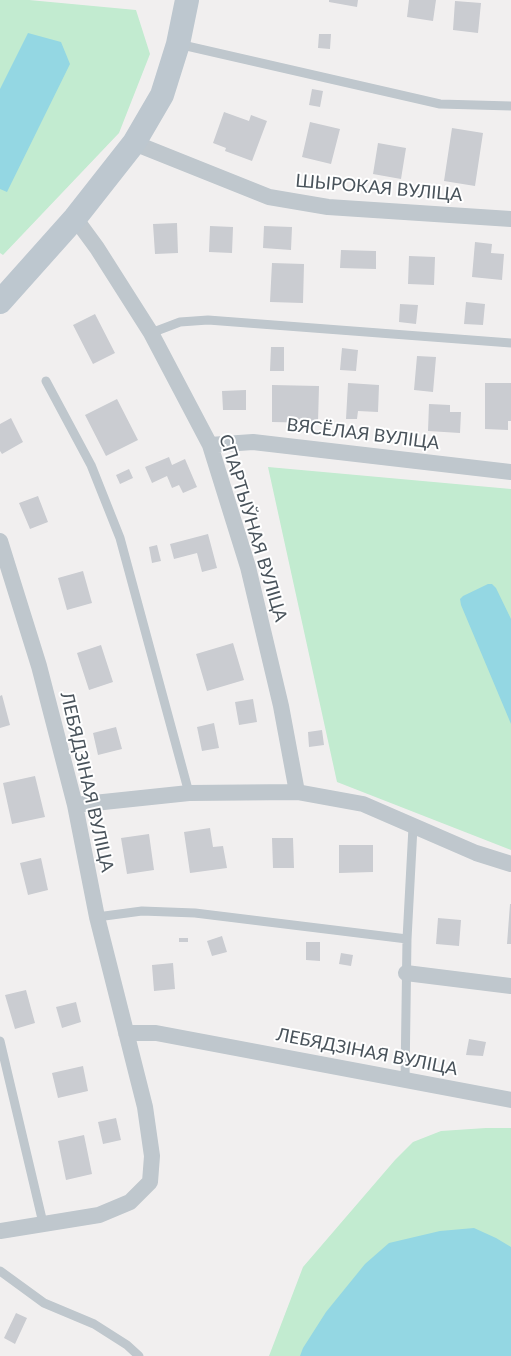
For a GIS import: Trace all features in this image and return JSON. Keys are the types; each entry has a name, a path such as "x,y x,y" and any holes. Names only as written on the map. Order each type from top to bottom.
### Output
{"street":[{"path":"0,302 75,218 134,143 162,95 178,44 186,0"},
{"name":"ШЫРОКАЯ ВУЛІЦА","path":"134,143 269,197 328,207 511,219"},
{"name":"СПАРТЫЎНАЯ ВУЛІЦА","path":"75,218 97,248 151,333 210,446 248,567 281,706 297,792"},
{"name":"ВЯСЁЛАЯ ВУЛІЦА","path":"210,446 262,442 511,472"},
{"name":"ЛЕБЯДЗІНАЯ ВУЛІЦА","path":"0,541 40,666 75,805 97,917 145,1107 152,1156 150,1182 130,1202 99,1215 0,1231"},
{"path":"75,805 189,792 297,792 363,804 476,853 511,864"},
{"path":"406,973 511,986"},
{"name":"ЛЕБЯДЗІНАЯ ВУЛІЦА","path":"126,1033 156,1033 511,1100"}],"lane":[{"path":"178,44 440,104 511,106"},
{"path":"151,333 180,322 208,320 511,343"},
{"path":"46,381 91,465 120,538 189,792"},
{"path":"405,1079 406,938 413,827"},
{"path":"97,917 142,911 195,913 406,938"},
{"path":"0,1041 43,1223"},
{"path":"0,1271 44,1303 94,1324 127,1345 139,1356"}],"green space":[{"path":"0,0 29,0 136,10 150,54 119,133 3,255 0,253"},
{"path":"268,467 511,489 511,850 337,782"},
{"path":"511,1128 511,1356 269,1356 303,1267 395,1160 413,1142 441,1131"}],"water":[{"path":"28,33 61,42 70,64 7,192 0,189 0,89"},
{"path":"488,584 492,584 496,588 511,619 511,724 460,599"},
{"path":"474,1228 511,1247 511,1356 300,1356 326,1312 365,1264 389,1243 440,1231"}],"building":[{"path":"329,0 358,0 357,7 329,2"},
{"path":"409,0 436,0 433,21 407,17"},
{"path":"455,1 481,3 478,33 453,30"},
{"path":"319,34 331,34 330,49 318,48"},
{"path":"312,89 323,91 320,107 309,105"},
{"path":"224,112 249,121 251,115 267,121 252,161 225,151 226,148 213,143"},
{"path":"310,122 340,129 331,164 302,157"},
{"path":"452,128 483,133 475,186 444,181"},
{"path":"378,143 406,148 401,179 373,174"},
{"path":"177,223 178,253 155,254 153,224"},
{"path":"210,226 233,227 232,253 209,252"},
{"path":"264,226 292,227 291,250 263,248"},
{"path":"475,242 492,244 491,253 504,254 502,280 472,277"},
{"path":"341,250 376,251 376,269 340,268"},
{"path":"409,256 435,257 434,285 408,284"},
{"path":"272,263 304,264 303,303 270,302"},
{"path":"466,302 485,304 483,325 464,324"},
{"path":"400,304 418,305 416,324 399,322"},
{"path":"95,314 115,353 93,364 73,325"},
{"path":"271,347 284,347 284,371 270,371"},
{"path":"342,348 358,350 356,371 340,370"},
{"path":"417,356 436,357 433,392 414,390"},
{"path":"348,383 379,385 378,412 358,411 357,419 346,419"},
{"path":"485,383 511,383 511,421 508,421 508,430 485,429"},
{"path":"272,385 319,386 318,423 272,422"},
{"path":"246,390 246,410 223,410 222,391"},
{"path":"117,399 138,440 106,456 85,415"},
{"path":"429,404 450,405 450,412 461,412 460,433 428,431"},
{"path":"11,418 23,442 2,454 0,451 0,424"},
{"path":"169,457 172,465 185,459 197,487 183,493 179,485 172,488 167,476 152,483 145,467"},
{"path":"129,469 133,478 120,484 116,475"},
{"path":"38,496 48,522 30,529 19,503"},
{"path":"208,534 217,568 202,572 197,553 174,559 170,544"},
{"path":"157,545 161,561 152,563 149,547"},
{"path":"83,571 92,603 67,610 58,578"},
{"path":"233,643 244,680 207,691 196,654"},
{"path":"101,645 113,682 89,690 77,653"},
{"path":"2,695 10,725 0,728 0,696"},
{"path":"253,699 257,722 239,725 235,702"},
{"path":"214,723 219,748 202,751 197,727"},
{"path":"116,727 122,749 98,755 93,733"},
{"path":"322,730 324,745 309,747 308,732"},
{"path":"35,776 45,817 12,824 3,783"},
{"path":"210,828 213,847 223,846 227,868 190,873 184,832"},
{"path":"149,834 154,870 127,874 121,838"},
{"path":"272,838 293,838 294,868 273,868"},
{"path":"339,845 373,845 373,872 339,873"},
{"path":"41,858 48,890 28,895 20,863"},
{"path":"510,904 511,944 507,944"},
{"path":"438,918 461,920 459,946 436,944"},
{"path":"222,936 227,952 212,956 207,941"},
{"path":"179,938 188,938 188,942 179,942"},
{"path":"306,942 320,942 320,961 306,960"},
{"path":"341,953 353,955 351,966 339,964"},
{"path":"173,963 175,989 154,991 152,965"},
{"path":"26,990 35,1023 15,1029 5,995"},
{"path":"76,1002 81,1022 62,1028 56,1007"},
{"path":"469,1039 486,1042 483,1056 466,1055"},
{"path":"83,1066 88,1091 58,1098 52,1073"},
{"path":"116,1118 121,1140 103,1144 98,1122"},
{"path":"84,1135 92,1174 66,1180 58,1141"},
{"path":"16,1313 27,1318 15,1344 4,1338"}]}
